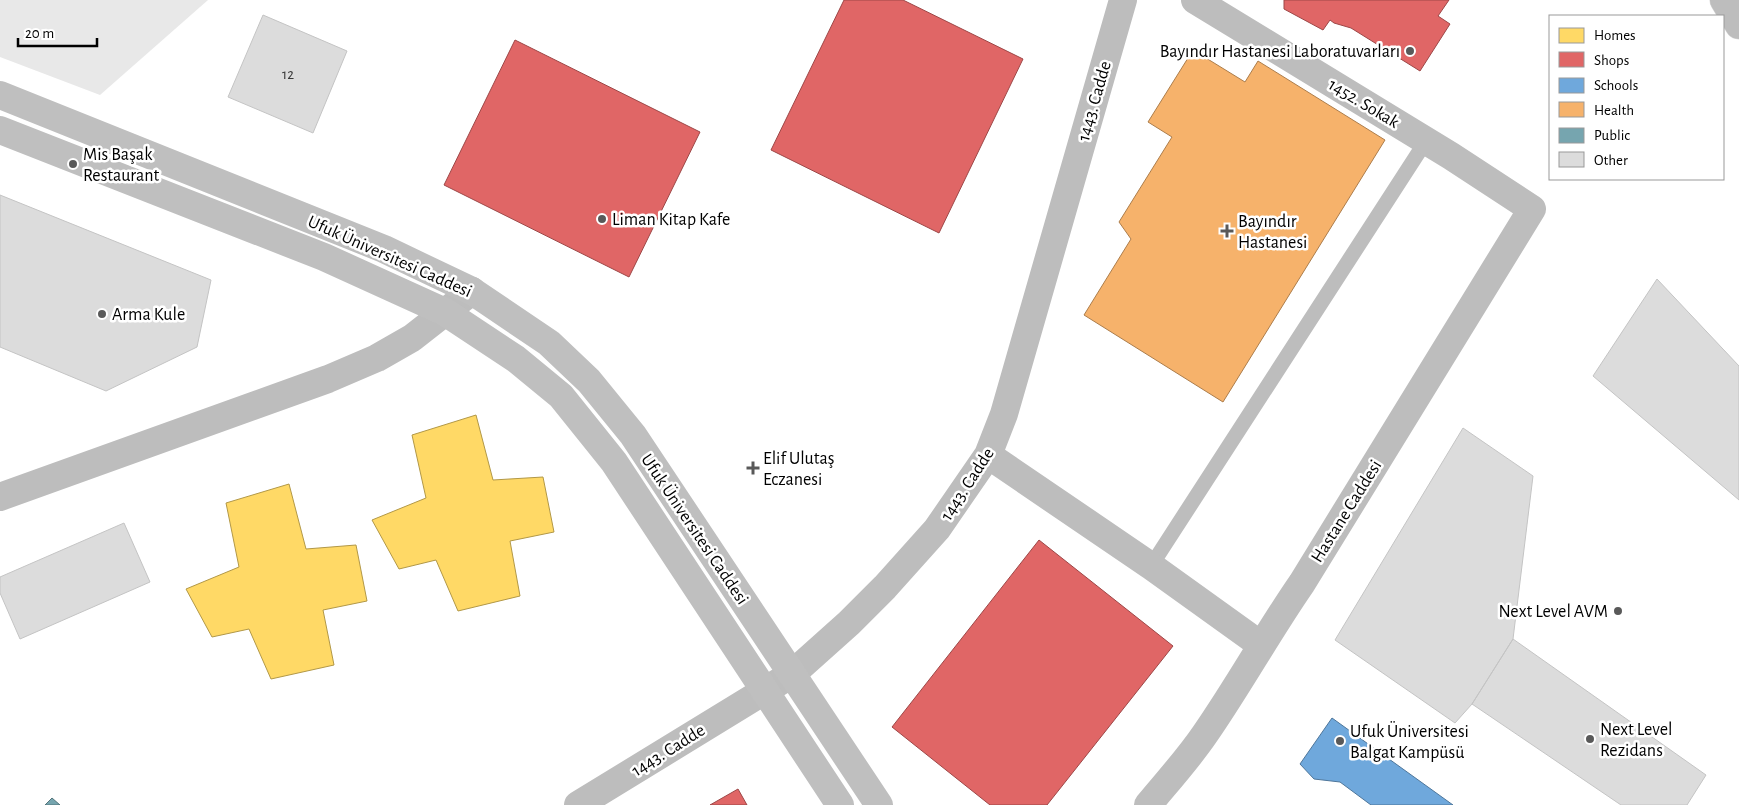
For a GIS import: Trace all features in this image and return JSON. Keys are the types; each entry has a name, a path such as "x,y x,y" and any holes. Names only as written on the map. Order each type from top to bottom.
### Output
{"main road":[{"name":"1443. Cadde","path":"578,805 792,674 885,587 938,529 988,455 1004,414 1123,0"},
{"name":"1452. Sokak","path":"1195,0 1426,141 1532,209"},
{"path":"1724,0 1739,25"},
{"path":"1728,0 1739,12"},
{"name":"Ufuk Üniversitesi Caddesi","path":"0,95 384,250 472,290 549,343 589,381 633,435 879,805"},
{"name":"Ufuk Üniversitesi Caddesi","path":"0,130 324,257 445,312 516,359 562,396 614,462 840,805"},
{"name":"Hastane Caddesi","path":"1148,805 1206,733 1302,583 1532,209"},
{"path":"0,497 328,379 378,358 412,338 472,290"},
{"path":"988,455 1151,566 1261,645"}],"lane":[{"path":"1151,566 1426,141"}],"shaded area":[{"path":"0,0 208,0 100,95 0,57"}],"building: Homes":[{"path":"476,415 493,480 543,477 554,532 510,541 520,596 458,611 436,560 399,569 372,520 426,498 412,435"},
{"path":"289,484 306,549 356,545 367,601 323,610 334,665 271,679 249,629 212,637 186,589 239,567 226,503"}],"building: Shops":[{"path":"844,0 903,0 1023,59 939,233 771,150"},
{"name":"Bayındır Hastanesi Laboratuvarları","path":"1284,0 1449,0 1438,16 1450,24 1420,71 1351,28 1330,20 1323,30 1284,9"},
{"path":"515,40 700,132 629,277 444,185"},
{"path":"1039,540 1173,646 1047,805 990,805 892,727"},
{"path":"738,789 747,805 710,805"}],"building: Schools":[{"name":"Ufuk Üniversitesi Balgat Kampüsü","path":"1332,718 1453,805 1371,805 1340,782 1314,779 1300,764"}],"building: Health":[{"name":"Bayındır Hastanesi","path":"1193,50 1245,82 1258,61 1385,140 1223,402 1084,315 1131,239 1119,222 1172,137 1148,122"}],"building: Public":[{"path":"52,798 60,805 45,805"}],"building: Other":[{"path":"263,15 347,51 313,133 228,97"},
{"name":"Arma Kule","path":"0,195 211,280 197,347 106,391 0,347"},
{"path":"1657,279 1739,366 1739,500 1593,376"},
{"path":"1463,428 1533,476 1513,639 1472,704 1455,723 1335,640"},
{"path":"124,523 150,582 20,639 0,593 0,577"},
{"name":"Next Level Rezidans","path":"1513,639 1706,775 1687,805 1621,805 1472,704"}],"place":[{"name":"Bayındır Hastanesi Laboratuvarları","path":"1410,51"},
{"name":"Mis Başak Restaurant","path":"73,164"},
{"name":"Liman Kitap Kafe","path":"602,219"},
{"name":"Bayındır Hastanesi","path":"1227,231"},
{"name":"Arma Kule","path":"102,314"},
{"name":"Elif Ulutaş Eczanesi","path":"753,468"},
{"name":"Next Level AVM","path":"1618,611"},
{"name":"Next Level Rezidans","path":"1590,739"},
{"name":"Ufuk Üniversitesi Balgat Kampüsü","path":"1340,741"}]}
